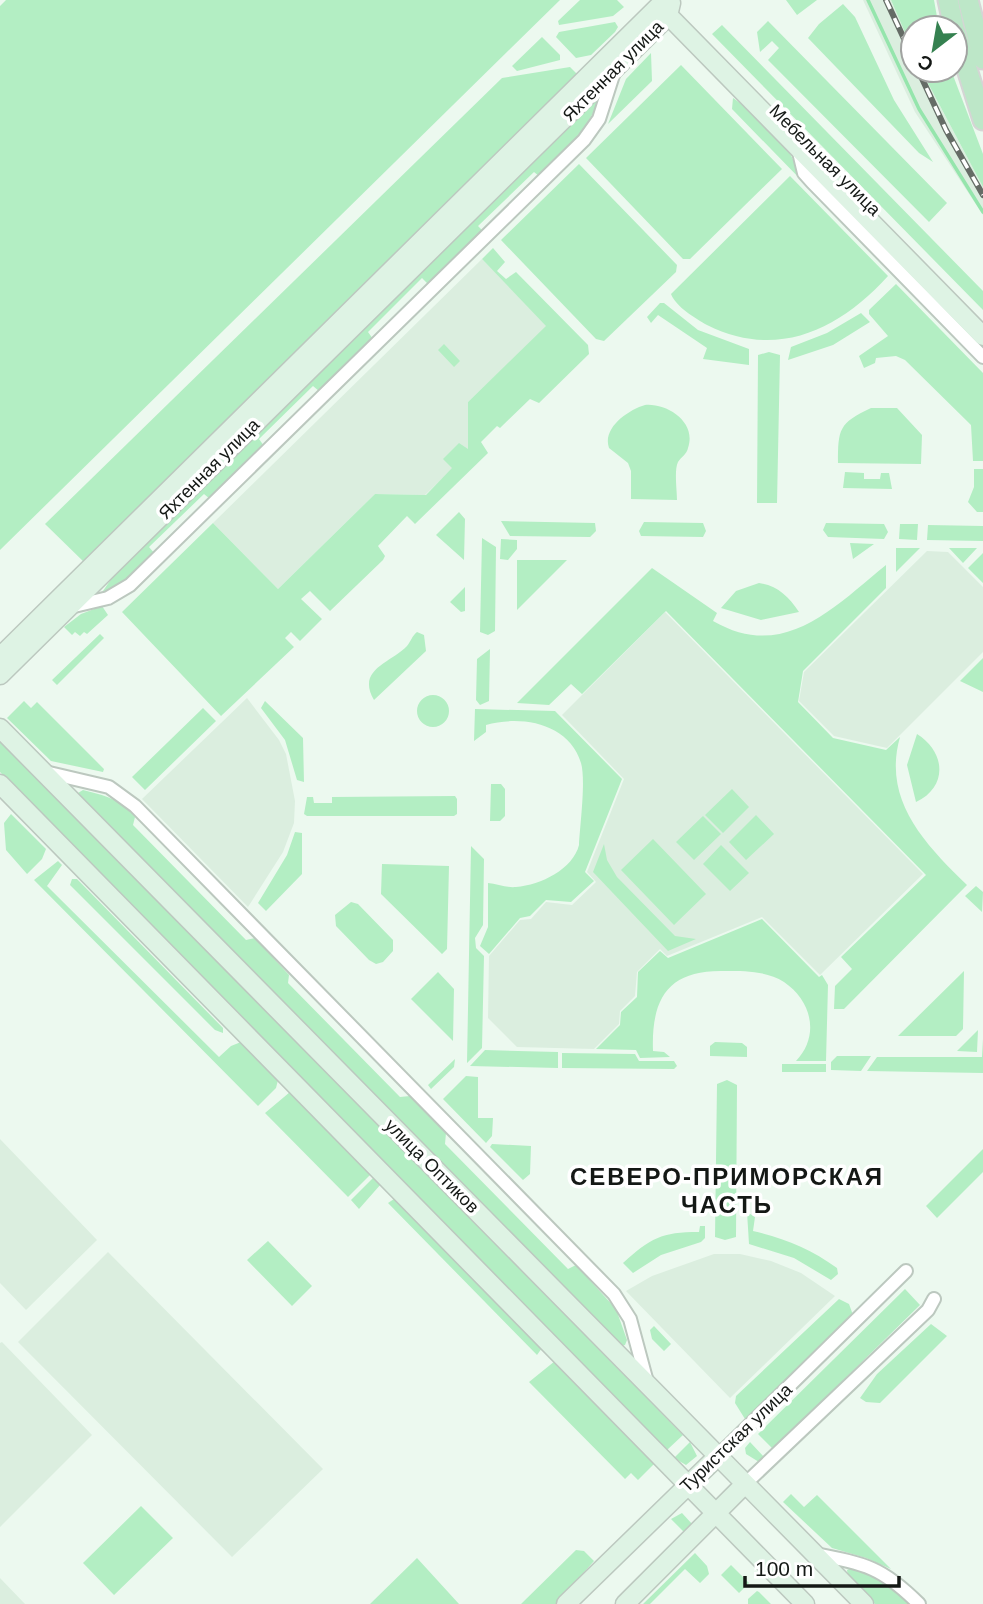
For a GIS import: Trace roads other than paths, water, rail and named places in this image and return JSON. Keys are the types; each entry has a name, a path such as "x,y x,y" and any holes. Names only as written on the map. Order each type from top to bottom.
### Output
{"main road":[{"path":"968,0 983,59"},
{"path":"969,74 983,120"}],"street":[{"name":"Яхтенная улица","path":"0,675 615,69 663,5"},
{"name":"Яхтенная улица","path":"0,657 663,5"},
{"name":"Мебельная улица","path":"663,5 797,148 983,337"},
{"name":"Мебельная улица","path":"663,5 983,321"},
{"path":"69,607 108,598 130,585 574,150 599,119 615,69"},
{"path":"797,148 804,173 811,182 983,357"},
{"name":"улица Оптиков","path":"0,728 864,1604"},
{"path":"43,772 109,787 144,816 614,1294 630,1319 648,1386"},
{"path":"0,784 804,1604"},
{"name":"Туристская улица","path":"566,1604 906,1271"},
{"path":"625,1604 745,1484 928,1310 934,1299"},
{"path":"815,1554 881,1571 919,1604"}],"waterway":[{"path":"868,0 919,109 983,212"}],"railway":[{"path":"886,0 899,28"},
{"path":"925,84 946,130 983,195"}],"district":[{"name":"СЕВЕРО-ПРИМОРСКАЯ ЧАСТЬ","path":"727,1190"}]}
